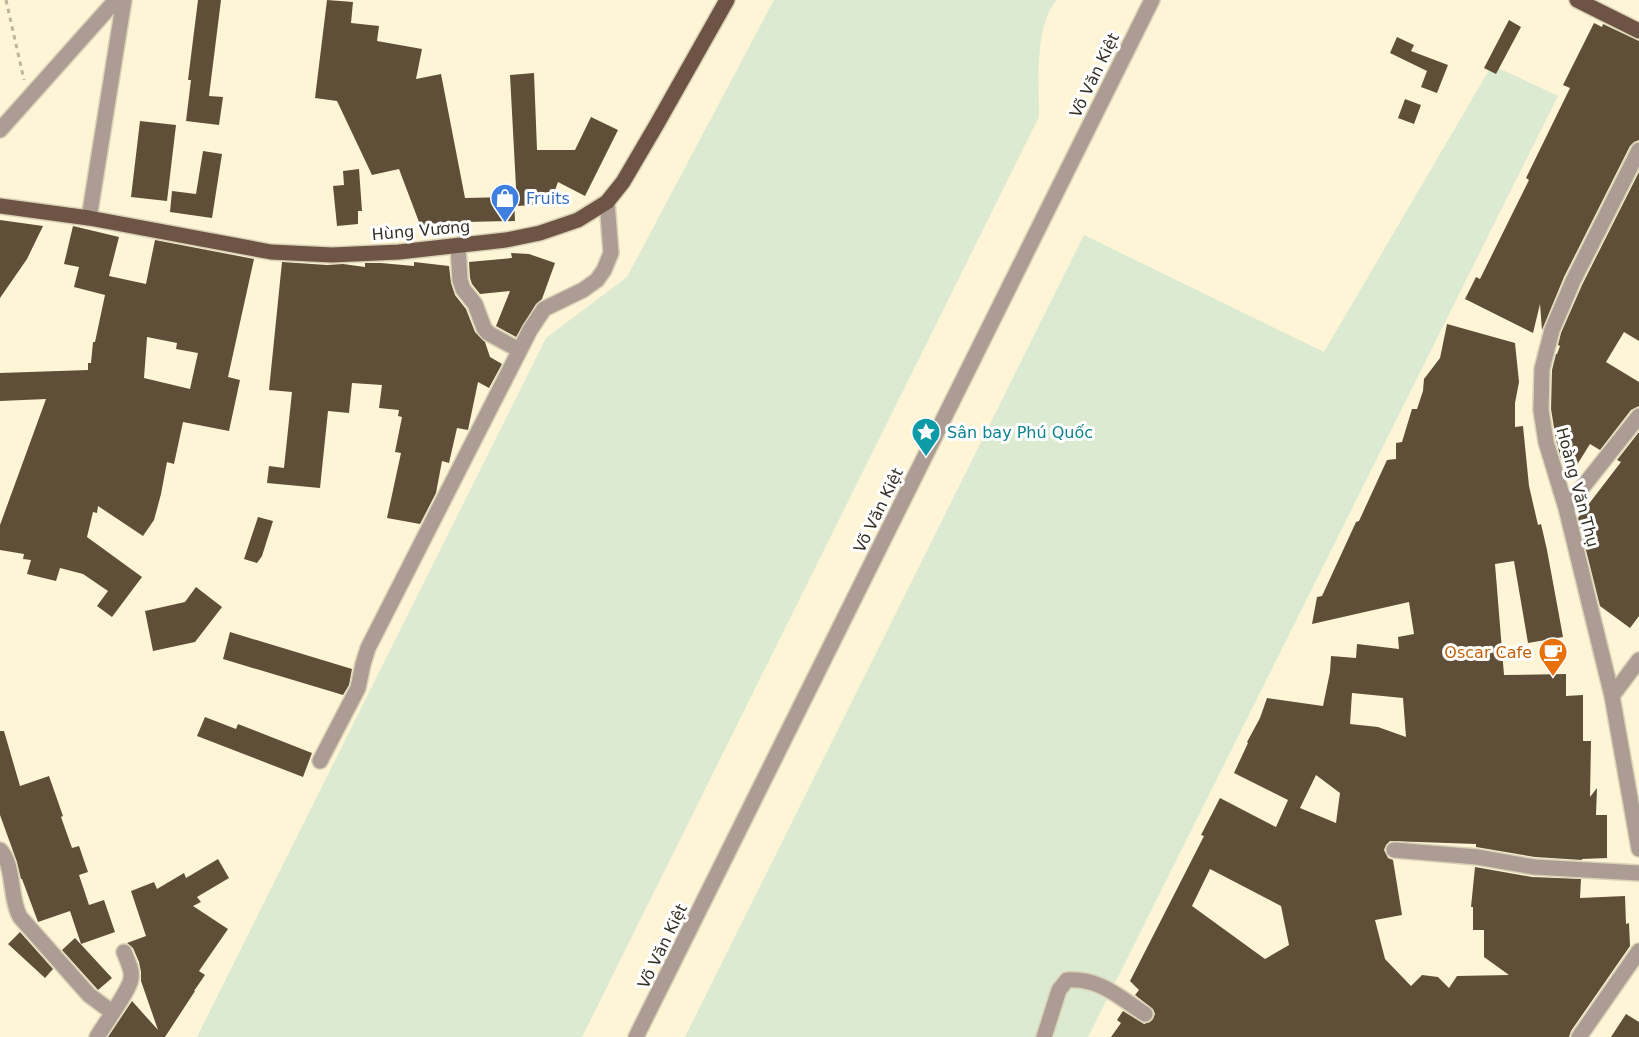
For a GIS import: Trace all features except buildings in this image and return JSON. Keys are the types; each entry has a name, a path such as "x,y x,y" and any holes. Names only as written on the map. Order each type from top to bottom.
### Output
{"main road":[{"name":"Hùng Vương","path":"0,206 89,218 271,252 343,254 399,252 506,240 540,233 578,220 607,202 623,182 727,0"},
{"path":"1577,0 1639,31"}],"street":[{"path":"0,130 116,0"},
{"path":"89,218 124,0"},
{"name":"Võ Văn Kiệt","path":"636,1037 1152,0"},
{"name":"Hoàng Văn Thụ","path":"1639,150 1573,281 1552,330 1542,369 1541,410 1546,442 1566,508 1612,696 1639,849"},
{"path":"320,761 358,688 368,648 537,317 544,309 584,290 597,280 604,270 610,253 607,202"},
{"path":"458,244 460,280 463,289 476,304 484,328 488,333 519,350"},
{"path":"1566,508 1639,416"},
{"path":"1612,696 1639,660"},
{"path":"0,850 7,858 15,907 20,917 89,995 112,1012"},
{"path":"1394,850 1477,857 1534,867 1639,873"},
{"path":"1579,1037 1639,951"},
{"path":"97,1037 131,979 124,952"},
{"path":"1044,1037 1059,990 1068,980 1100,984 1145,1014"}],"path":[{"path":"6,0 28,98"}],"green space":[{"path":"774,0 1057,0 1044,24 1041,39 1039,117 582,1037 197,1037 546,338 627,277"},
{"path":"1492,65 1558,96 1088,1037 685,1037 1084,235 1324,352"}],"place":[{"name":"Fruits","path":"505,224"},
{"name":"Sân bay Phú Quốc","path":"926,458"},
{"name":"Oscar Cafe","path":"1553,678"}]}
